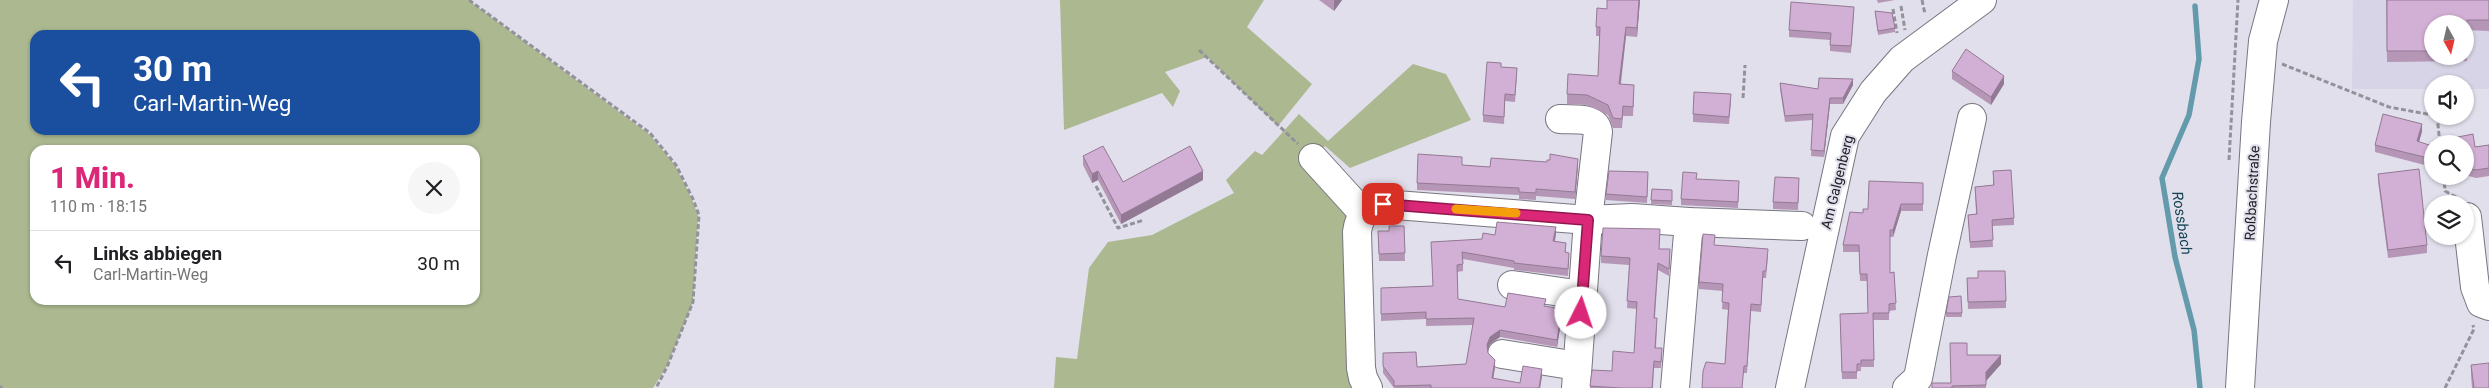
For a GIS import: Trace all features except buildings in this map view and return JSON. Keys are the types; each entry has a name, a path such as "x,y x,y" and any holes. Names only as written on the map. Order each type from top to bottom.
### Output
{"street":[{"name":"Am Galgenberg","path":"1790,388 1845,136 1873,92 1902,59 1982,0"},
{"name":"Roßbachstraße","path":"2240,388 2256,122 2263,42 2274,0"},
{"path":"1907,388 1918,378 1972,118"},
{"path":"1502,354 1576,377 1588,220 1598,132 1597,126 1593,122 1560,119"},
{"path":"1313,158 1363,213 1358,222 1357,232 1358,284 1361,368 1368,388"},
{"name":"Am Galgenberg","path":"1363,213 1372,206 1383,204 1588,220 1632,218 1802,226"},
{"path":"1675,388 1689,222"},
{"path":"2470,245 2475,287 2484,302"},
{"path":"1512,285 1582,295"}],"path":[{"path":"469,0 650,133 676,165 699,216 693,302 667,367 656,388"},
{"path":"1893,10 1897,33"},
{"path":"1199,50 1313,158"},
{"path":"2278,62 2389,107 2424,114"},
{"path":"1743,98 1745,65"},
{"path":"1096,186 1118,228 1144,220"},
{"path":"2445,388 2474,329 2469,299 2484,302"}],"shaded area":[{"path":"2353,0 2489,0 2489,89 2474,89 2474,75 2424,75 2424,89 2352,89"}],"green space":[{"path":"0,0 468,0 649,134 675,165 692,199 698,216 693,302 667,366 653,388 2,388 0,385"},
{"path":"1060,0 1264,0 1247,27 1312,84 1278,126 1207,57 1165,72 1180,91 1173,107 1162,93 1064,130"},
{"path":"1413,64 1446,74 1471,120 1350,168 1325,146 1310,162 1353,214 1359,388 1054,388 1056,357 1077,359 1089,268 1108,242 1152,235 1234,193 1226,180 1255,151 1262,155 1299,114 1328,141"}],"waterway":[{"name":"Rossbach","path":"2195,6 2199,59 2189,115 2162,178 2175,257 2194,330 2200,388"}],"slow traffic":[{"path":"1456,209 1516,213"}],"route":[{"path":"1383,204 1588,220 1581,313"}]}
